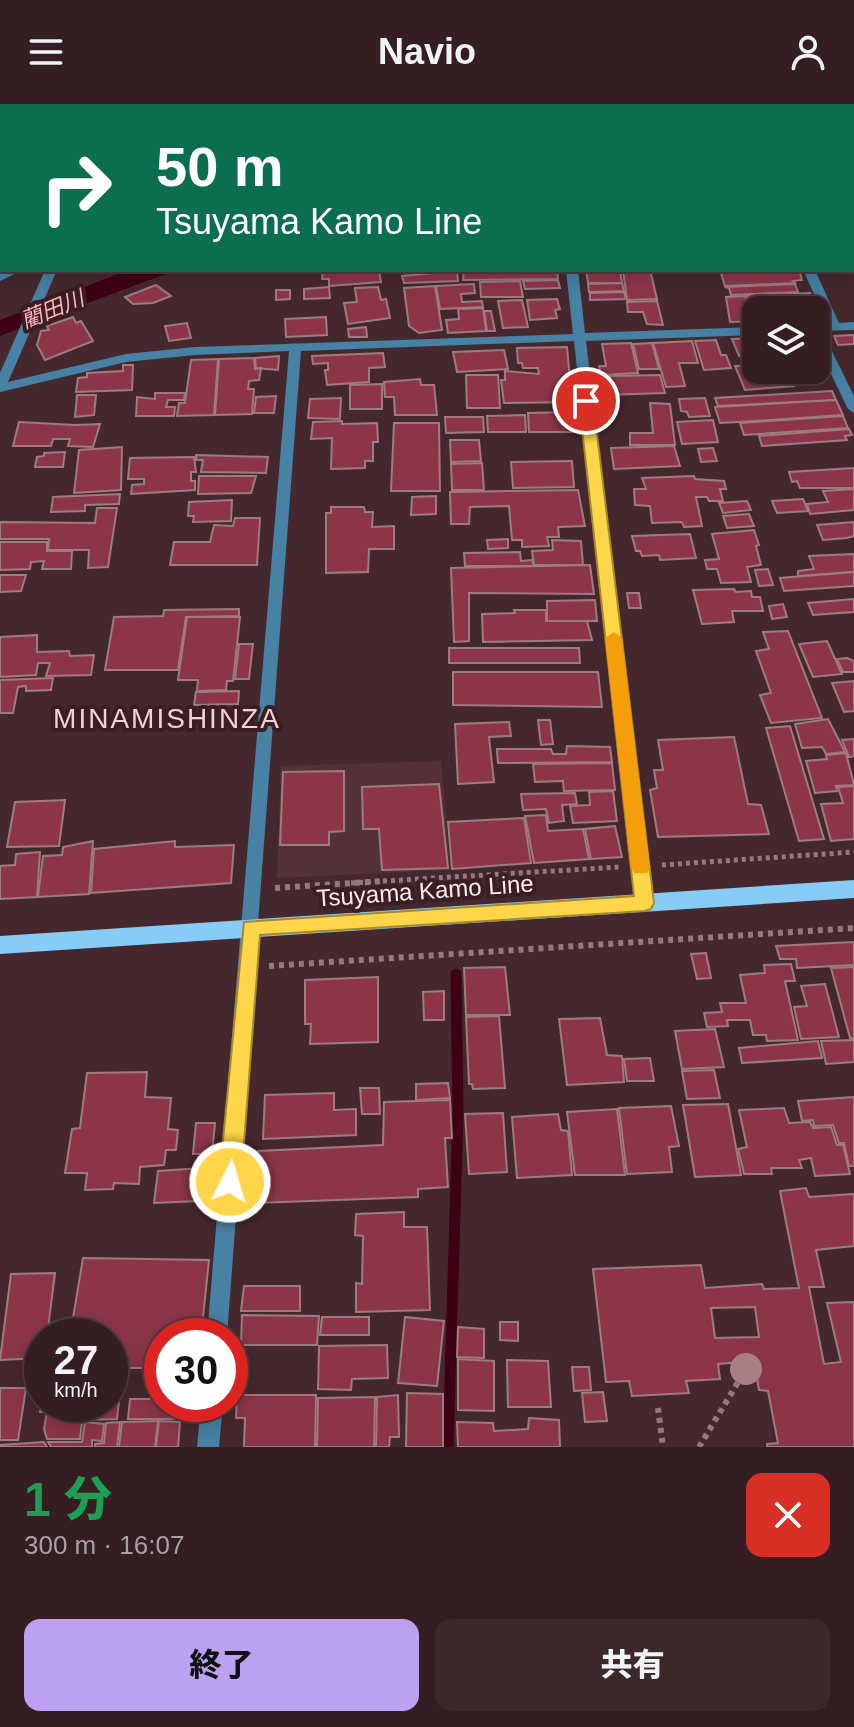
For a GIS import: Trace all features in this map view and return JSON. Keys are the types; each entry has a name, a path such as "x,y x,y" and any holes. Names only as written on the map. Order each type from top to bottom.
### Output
{"main road":[{"name":"Tsuyama Kamo Line","path":"0,945 854,889"}],"street":[{"path":"0,387 50,272"},
{"path":"572,272 645,903"},
{"path":"810,272 835,327"},
{"path":"830,328 854,326"},
{"path":"0,387 126,358 195,351 742,332"},
{"path":"219,1318 295,348"},
{"path":"830,358 854,409"},
{"path":"208,1447 210,1422"}],"path":[{"path":"652,865 854,852"},
{"path":"254,889 621,867"},
{"path":"248,967 854,928"},
{"path":"735,1363 740,1379"},
{"path":"699,1447 740,1379 756,1376"},
{"path":"658,1408 663,1447"}],"shaded area":[{"path":"441,761 450,870 277,878 281,766"}],"water":[{"name":"藺田川","path":"123,272 171,272 0,336 0,320"}],"building":[{"path":"323,272 379,272 381,282 329,286 329,279 322,279"},
{"path":"457,272 458,281 404,283 402,276"},
{"path":"464,272 557,272 558,279 463,280"},
{"path":"586,272 620,272 622,283 588,283"},
{"path":"623,272 650,272 657,299 627,300"},
{"path":"800,272 802,280 793,281 795,283 725,286 721,273"},
{"path":"558,280 560,288 525,289 523,281"},
{"path":"520,281 523,297 481,297 480,282"},
{"path":"622,283 624,291 589,292 588,284"},
{"path":"474,284 475,293 461,294 462,302 482,301 483,307 440,309 436,286"},
{"path":"795,284 798,292 731,295 729,288 725,287"},
{"path":"156,285 171,296 153,303 133,304 125,297"},
{"path":"435,286 442,330 419,333 409,326 404,288"},
{"path":"329,287 330,298 304,299 304,289"},
{"path":"378,287 381,300 386,299 390,318 348,324 344,303 357,302 355,288"},
{"path":"276,290 290,290 290,299 276,300"},
{"path":"624,292 626,299 590,300 590,293"},
{"path":"810,293 811,296 769,296"},
{"path":"742,296 742,322 730,322 726,297"},
{"path":"557,299 560,309 555,310 557,318 530,320 527,300"},
{"path":"522,300 528,327 503,328 498,301"},
{"path":"657,301 663,325 647,324 643,312 628,312 627,302"},
{"path":"483,308 486,331 448,333 446,320 459,319 458,309"},
{"path":"484,311 491,311 495,331 487,331"},
{"path":"73,317 76,323 81,321 93,341 45,360 37,345 41,331"},
{"path":"326,317 327,335 286,337 285,319"},
{"path":"187,323 191,338 169,341 165,326"},
{"path":"366,327 367,337 349,337 348,329"},
{"path":"854,335 854,344 838,345 834,336"},
{"path":"732,339 742,339 742,356 739,356"},
{"path":"716,340 721,355 726,355 731,368 704,370 695,341"},
{"path":"692,341 698,363 679,363 685,386 666,387 653,343"},
{"path":"631,343 638,373 601,375 599,366 606,366 602,344"},
{"path":"652,343 659,369 639,369 633,344"},
{"path":"567,347 572,402 504,403 501,380 505,380 505,371 539,374 538,368 523,368 522,363 518,363 517,348"},
{"path":"504,350 508,369 457,372 453,352"},
{"path":"383,353 385,367 369,368 369,382 327,385 325,370 328,370 328,363 313,364 312,356"},
{"path":"279,356 278,370 256,368 255,358"},
{"path":"254,358 255,369 261,368 259,380 249,381 248,389 254,389 252,414 215,415 219,359"},
{"path":"218,359 214,415 177,416 179,403 185,403 191,360"},
{"path":"123,365 133,365 132,390 76,392 78,378 87,377 87,373 123,371"},
{"path":"735,366 742,366 742,383"},
{"path":"466,375 498,375 500,408 467,408"},
{"path":"660,375 665,393 603,395 601,388 609,388 607,376"},
{"path":"420,379 421,385 434,385 437,415 395,415 394,397 385,397 384,382"},
{"path":"382,384 382,409 350,409 350,385"},
{"path":"742,384 794,386 745,390"},
{"path":"832,391 836,400 718,406 715,398"},
{"path":"155,393 185,393 184,400 168,400 166,407 175,407 174,416 136,416 137,397 155,399"},
{"path":"77,395 96,395 94,415 75,417"},
{"path":"276,396 274,413 254,413 256,397"},
{"path":"341,398 340,419 308,418 310,399"},
{"path":"705,398 710,416 689,417 687,412 681,411 679,399"},
{"path":"836,400 843,415 720,423 715,407"},
{"path":"650,403 670,404 675,445 630,445 630,433 653,433"},
{"path":"573,412 575,432 529,432 528,413"},
{"path":"525,415 526,432 488,432 487,416"},
{"path":"843,416 848,428 744,435 740,423"},
{"path":"445,417 483,417 484,432 446,433"},
{"path":"713,420 718,442 682,444 677,422"},
{"path":"342,421 342,424 377,423 378,442 373,442 373,461 365,461 365,468 331,469 332,438 311,439 313,422"},
{"path":"19,422 100,424 93,447 68,446 70,439 53,439 51,446 13,446"},
{"path":"394,423 439,423 440,491 391,491"},
{"path":"849,429 852,435 845,436 847,440 762,446 759,436"},
{"path":"450,440 479,440 481,461 451,462"},
{"path":"674,446 680,466 614,469 611,448"},
{"path":"122,447 121,490 74,493 79,450"},
{"path":"713,448 717,461 701,462 698,449"},
{"path":"65,452 63,467 35,467 37,457 44,456 44,453"},
{"path":"196,455 268,457 266,473 201,472 203,460 196,460"},
{"path":"194,457 196,472 191,472 191,481 195,481 195,490 131,494 132,485 144,484 144,479 128,479 130,458"},
{"path":"572,461 574,487 513,488 511,462"},
{"path":"482,463 484,490 452,490 451,464"},
{"path":"854,468 854,488 800,488 797,481 792,482 789,472"},
{"path":"199,476 256,476 251,493 198,494"},
{"path":"694,476 695,479 724,481 726,489 720,489 723,501 696,497 702,526 684,527 682,522 652,523 650,506 635,505 634,489 646,489 642,478"},
{"path":"854,489 854,510 810,514 807,504 828,502 823,491"},
{"path":"578,490 585,526 558,527 559,537 547,537 549,546 522,547 522,540 512,540 509,506 470,507 469,524 451,524 450,492"},
{"path":"120,494 119,504 85,505 85,511 51,512 53,497"},
{"path":"436,496 436,514 411,515 412,497"},
{"path":"803,499 808,511 777,513 772,501"},
{"path":"232,500 231,521 193,522 194,516 188,516 189,502"},
{"path":"747,501 751,510 723,513 719,503"},
{"path":"331,507 364,507 365,512 373,512 372,527 394,526 394,549 369,549 368,572 326,573 326,513 331,513"},
{"path":"97,508 117,508 108,567 88,568 89,550 48,550 49,539 0,539 0,522 95,523"},
{"path":"749,514 754,526 727,528 723,516"},
{"path":"235,518 260,518 257,565 170,565 174,542 210,542 214,525 233,526"},
{"path":"854,522 854,536 823,540 817,525"},
{"path":"754,530 761,565 747,567 751,582 721,583 717,569 707,569 705,560 719,559 712,534"},
{"path":"690,534 696,558 660,560 659,555 642,556 640,551 636,551 632,536"},
{"path":"508,539 508,548 488,549 487,540"},
{"path":"552,540 581,541 583,565 534,565 532,551 553,550"},
{"path":"0,542 47,542 47,551 72,551 71,569 42,569 44,561 31,562 30,569 0,570"},
{"path":"520,552 521,561 533,560 533,566 465,566 464,553"},
{"path":"854,554 854,572 798,576 798,571 814,569 809,556"},
{"path":"590,565 594,594 469,593 469,641 454,642 451,568"},
{"path":"768,569 773,585 759,586 755,570"},
{"path":"854,572 854,586 784,591 780,578"},
{"path":"0,575 26,575 21,591 0,592"},
{"path":"734,589 736,592 751,591 752,597 760,597 763,611 732,611 734,622 702,624 693,590"},
{"path":"627,593 639,593 641,608 629,608"},
{"path":"854,599 854,612 813,615 808,603"},
{"path":"595,600 597,621 547,621 547,601"},
{"path":"783,604 787,617 772,619 769,606"},
{"path":"239,609 239,616 186,617 178,670 105,670 114,617 163,616 164,610"},
{"path":"514,610 546,610 546,621 587,621 592,640 483,642 482,614 515,613"},
{"path":"187,617 240,617 233,681 227,681 226,690 197,691 198,680 178,680"},
{"path":"788,631 822,718 771,723 760,695 771,693 756,651 769,649 763,632"},
{"path":"37,635 37,652 69,651 70,656 94,655 91,675 46,676 50,663 38,663 36,675 0,677 0,637"},
{"path":"827,641 842,674 813,677 799,644"},
{"path":"239,644 253,644 249,679 235,679"},
{"path":"449,648 579,648 580,663 449,663"},
{"path":"837,659 854,661 854,672 843,672"},
{"path":"453,672 598,672 602,707 453,705"},
{"path":"53,678 51,690 26,691 26,686 18,687 13,713 0,713 0,680"},
{"path":"854,681 854,711 844,712 832,683"},
{"path":"239,691 238,704 194,705 196,692"},
{"path":"828,719 845,752 826,754 822,747 802,748 795,724"},
{"path":"538,720 550,720 553,744 541,745"},
{"path":"509,722 511,736 489,737 494,782 458,784 455,724"},
{"path":"790,726 824,839 799,841 766,728"},
{"path":"734,737 748,804 761,805 769,834 658,837 650,790 657,788 654,770 663,770 658,740"},
{"path":"854,739 854,756 849,757 842,740"},
{"path":"567,746 610,747 612,762 498,763 497,749 551,749 553,754 566,754"},
{"path":"846,753 854,785 836,786 837,791 815,793 806,761"},
{"path":"612,763 615,790 564,791 563,781 535,782 533,764"},
{"path":"344,771 344,831 329,832 329,845 280,845 283,772"},
{"path":"439,784 448,868 382,870 379,829 363,829 362,787"},
{"path":"854,786 854,839 831,841 821,804 843,803 838,787"},
{"path":"613,791 617,821 573,823 570,806 590,805 589,792"},
{"path":"575,793 577,804 562,805 564,821 549,823 546,809 523,810 521,794"},
{"path":"65,800 59,846 7,847 15,802"},
{"path":"546,815 548,831 583,829 589,859 534,863 525,816"},
{"path":"524,818 531,863 452,869 448,822"},
{"path":"615,826 622,857 591,859 585,829"},
{"path":"93,841 89,894 38,897 43,856 62,855 63,847"},
{"path":"175,841 175,847 234,845 231,883 91,893 94,849"},
{"path":"40,852 37,897 0,899 0,866 15,865 16,854"},
{"path":"854,942 854,965 797,968 796,959 780,959 776,946"},
{"path":"706,953 711,978 697,979 691,954"},
{"path":"791,964 795,981 785,981 798,1040 767,1041 766,1035 753,1035 750,1020 727,1020 728,1026 707,1027 704,1013 722,1012 720,1003 746,1003 740,975 765,973 764,965"},
{"path":"505,967 510,1015 466,1015 464,968"},
{"path":"854,967 854,1038 850,1038 831,968"},
{"path":"378,977 378,1042 310,1044 311,1024 305,1024 305,980"},
{"path":"825,984 839,1037 801,1039 794,1007 807,1006 801,986"},
{"path":"444,991 444,1020 424,1020 423,992"},
{"path":"499,1016 505,1088 473,1089 469,1084 466,1017"},
{"path":"600,1018 607,1055 622,1056 624,1082 567,1085 559,1019"},
{"path":"715,1029 724,1067 682,1069 675,1031"},
{"path":"854,1040 854,1062 826,1064 821,1041"},
{"path":"818,1041 822,1058 742,1063 739,1048"},
{"path":"650,1058 654,1081 627,1081 624,1059"},
{"path":"714,1070 720,1098 687,1099 682,1071"},
{"path":"147,1072 145,1097 171,1098 168,1129 178,1130 176,1150 166,1150 164,1165 140,1167 139,1184 114,1183 113,1189 85,1190 87,1173 65,1173 72,1129 80,1128 87,1073"},
{"path":"448,1083 450,1098 416,1100 416,1084"},
{"path":"360,1088 379,1088 380,1114 362,1114"},
{"path":"334,1093 334,1110 356,1109 356,1135 263,1139 265,1095"},
{"path":"854,1097 854,1166 849,1166 844,1143 839,1143 833,1125 814,1126 813,1120 802,1121 798,1101"},
{"path":"450,1100 452,1138 445,1138 448,1187 418,1189 418,1197 256,1203 258,1151 383,1145 384,1102"},
{"path":"728,1104 741,1175 695,1177 683,1105"},
{"path":"671,1106 679,1146 669,1147 672,1172 627,1174 619,1108"},
{"path":"784,1108 789,1123 810,1122 813,1128 831,1127 837,1145 843,1145 850,1174 815,1176 811,1158 799,1160 802,1168 771,1168 772,1174 744,1174 738,1149 747,1147 739,1110"},
{"path":"617,1109 625,1175 575,1175 567,1112"},
{"path":"503,1113 507,1172 469,1174 465,1114"},
{"path":"558,1114 561,1130 568,1131 572,1175 517,1178 512,1117"},
{"path":"196,1123 215,1123 212,1154 193,1154"},
{"path":"201,1168 199,1201 154,1203 158,1171"},
{"path":"806,1188 809,1197 854,1194 854,1246 816,1250 824,1287 809,1287 824,1364 841,1362 827,1303 854,1302 854,1447 767,1447 767,1444 778,1443 768,1391 759,1390 754,1361 718,1364 720,1379 686,1381 689,1393 632,1396 629,1381 606,1382 593,1269 701,1265 705,1288 762,1284 764,1289 799,1288 780,1191","holes":["755,1307 759,1337 715,1338 711,1308"]},
{"path":"404,1212 404,1227 427,1227 430,1310 356,1312 356,1283 362,1284 363,1236 355,1235 356,1214"},
{"path":"83,1258 209,1260 203,1318 144,1318 144,1368 128,1368 128,1318 73,1318"},
{"path":"55,1273 49,1318 24,1318 24,1359 0,1360 11,1274"},
{"path":"244,1286 300,1286 300,1311 241,1311"},
{"path":"242,1315 319,1316 317,1345 248,1345 248,1318 242,1318"},
{"path":"322,1317 369,1317 369,1335 320,1335"},
{"path":"405,1317 444,1321 437,1386 398,1383"},
{"path":"500,1322 518,1322 518,1341 500,1340"},
{"path":"458,1327 484,1329 484,1358 457,1357"},
{"path":"387,1345 388,1378 352,1379 351,1390 318,1389 319,1346"},
{"path":"458,1359 494,1361 494,1411 458,1410"},
{"path":"507,1360 548,1361 551,1407 508,1407"},
{"path":"572,1367 589,1367 591,1390 574,1391"},
{"path":"0,1388 24,1388 18,1440 0,1440"},
{"path":"603,1392 607,1421 585,1422 582,1393"},
{"path":"407,1393 443,1394 443,1447 406,1447"},
{"path":"248,1395 316,1395 315,1447 244,1447"},
{"path":"398,1395 399,1437 390,1437 389,1447 376,1447 377,1397"},
{"path":"375,1397 374,1447 317,1447 318,1398"},
{"path":"130,1399 144,1399 144,1419 128,1419"},
{"path":"529,1418 559,1420 560,1447 458,1447 457,1422 493,1423 494,1431 528,1429"},
{"path":"45,1422 82,1422 80,1439 47,1439"},
{"path":"85,1422 104,1424 102,1441 92,1440 92,1447 51,1447 48,1442 82,1442"},
{"path":"120,1422 117,1447 95,1447 95,1444 104,1443 106,1423"},
{"path":"122,1422 158,1422 155,1447 119,1447"},
{"path":"159,1422 180,1422 178,1447 156,1447"},
{"path":"44,1442 47,1447 0,1447 0,1445"}],"waterway":[{"path":"448,1447 458,1113 456,974"}],"slow traffic":[{"path":"614,638 640,868"}],"district":[{"name":"MINAMISHINZA","path":"167,718"}],"route":[{"path":"230,1182 251,928 645,903 586,401"}]}
